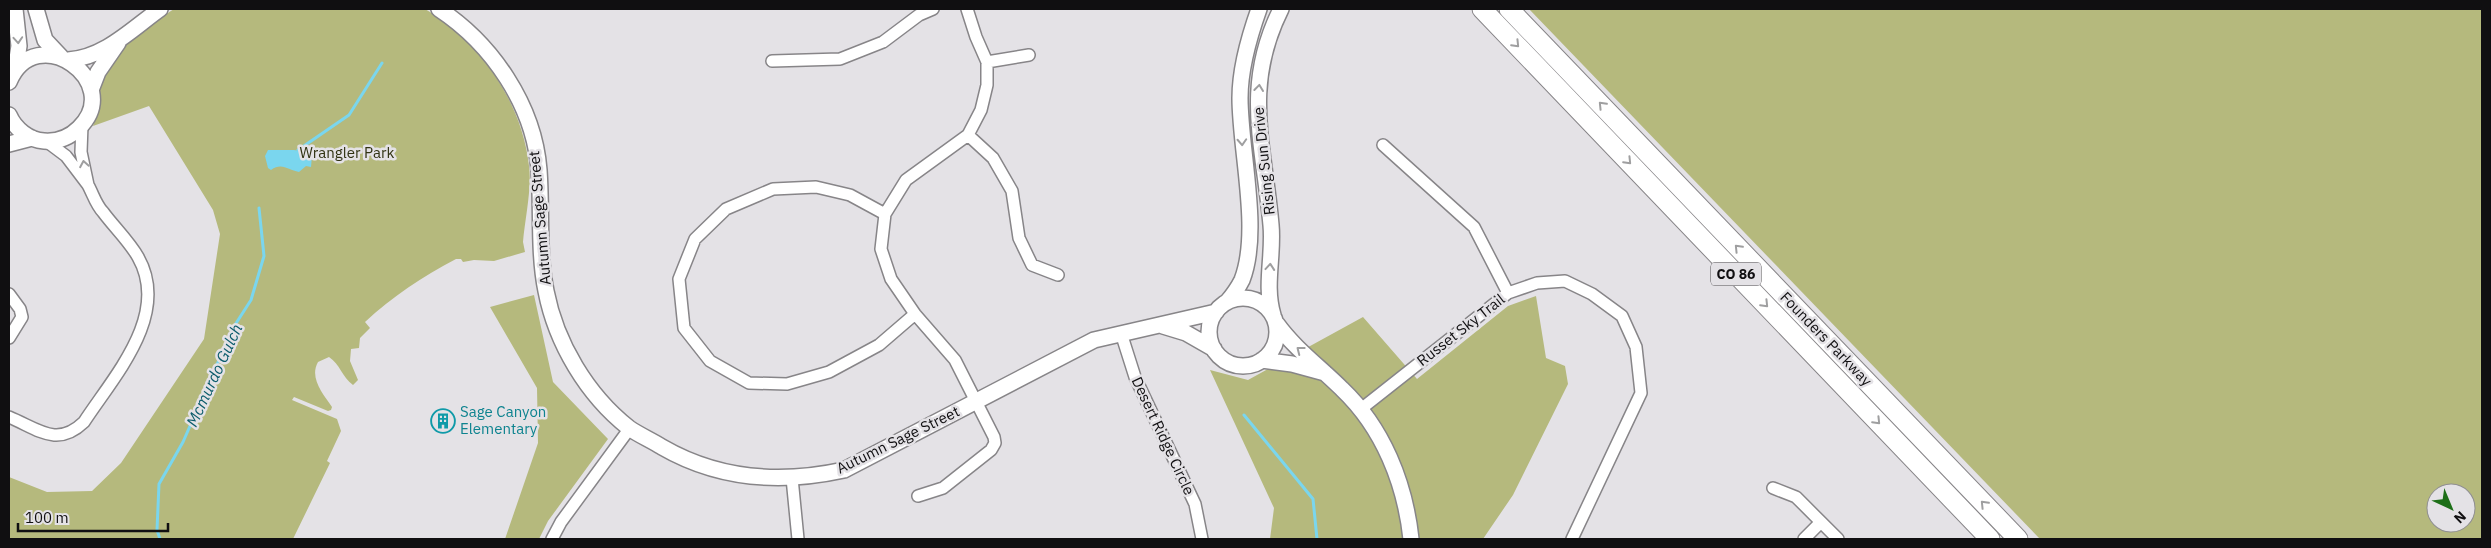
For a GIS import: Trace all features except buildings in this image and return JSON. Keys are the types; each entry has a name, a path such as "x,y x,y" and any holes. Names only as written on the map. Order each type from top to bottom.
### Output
{"highway":[{"name":"Founders Parkway","path":"1482,9 1990,539"},
{"name":"Founders Parkway","path":"1509,9 2018,539"}],"street":[{"path":"12,76 19,46 15,9"},
{"path":"36,9 45,40 54,52 83,72 91,90"},
{"path":"12,76 36,57 65,58 88,56 120,40 160,9"},
{"name":"Autumn Sage Street","path":"439,9 463,24 492,56 522,106 532,136 538,168 544,280 561,338 588,384 630,428 678,456 708,469 729,474 792,478 816,476 844,470 1094,340 1161,325 1222,307"},
{"path":"772,61 840,59 883,42 919,15 933,9"},
{"path":"918,496 942,488 991,450 995,443 994,437 955,360 915,314 891,280 881,249 885,214 906,180 968,135 981,110 987,85 987,62 967,9"},
{"name":"Rising Sun Drive","path":"1222,307 1242,279 1248,254 1250,223 1243,160 1240,96 1248,39 1259,9"},
{"name":"Rising Sun Drive","path":"1275,320 1268,287 1271,225 1257,105 1263,58 1281,9"},
{"path":"88,186 82,152 82,125 90,108 91,90 98,72 120,40"},
{"path":"987,62 1029,55"},
{"path":"9,115 16,127 66,156 88,186 101,210 138,257 144,271 148,294 144,327 84,422 74,432 62,436 51,435 9,417"},
{"path":"9,144 66,137 82,125"},
{"path":"968,135 992,158 1012,191 1019,238 1032,265 1058,275"},
{"path":"1383,145 1474,227 1508,293"},
{"path":"885,214 850,195 816,187 774,189 726,209 695,238 679,279 684,328 710,361 749,384 787,384 829,372 878,345 915,314"},
{"name":"Russet Sky Trail","path":"1361,409 1508,293 1537,283 1565,282 1592,294 1622,316 1636,347 1641,393 1572,539"},
{"path":"9,294 20,309 22,317 9,338"},
{"path":"1275,320 1275,344 1262,360 1241,366 1230,363 1214,349 1210,330 1222,307 1236,299 1253,299 1261,303 1275,320 1290,341 1361,409 1387,452 1400,483 1411,539"},
{"name":"Autumn Sage Street","path":"1161,325 1186,333 1214,349"},
{"name":"Desert Ridge Circle","path":"1122,333 1135,377 1195,504 1202,539"},
{"path":"1262,360 1292,364 1326,374"},
{"path":"552,539 561,522 630,428"},
{"path":"792,478 798,539"},
{"path":"1773,488 1796,497 1838,539"},
{"path":"1804,539 1821,522"}],"green space":[{"name":"Wrangler Park","path":"174,9 425,9 445,22 480,56 508,97 518,119 525,142 530,175 523,242 525,252 494,261 474,260 463,262 461,259 456,259 397,295 365,322 370,328 360,338 359,348 351,349 350,361 358,380 353,385 329,357 318,362 315,374 316,380 332,407 331,410 328,411 294,397 292,400 337,419 341,431 327,461 330,463 293,539 9,539 9,477 47,492 92,491 121,463 204,339 220,234 213,210 149,106 93,126 97,112 100,86 109,64 124,45"},
{"path":"1529,9 2482,9 2482,539 2040,539"},
{"path":"534,295 553,382 608,439 548,521 539,539 505,539 538,443 537,388 490,307"},
{"path":"1536,296 1546,358 1565,366 1568,384 1513,495 1483,539 1270,539 1274,508 1210,370 1248,380 1363,317 1417,379 1508,306"}],"water":[{"path":"268,150 306,152 312,156 311,167 306,166 299,172 282,167 271,170 268,168 265,156"}],"waterway":[{"name":"Mcmurdo Gulch","path":"298,150 349,115 382,63"},
{"name":"Mcmurdo Gulch","path":"160,539 157,530 159,484 183,442 233,328 251,300 264,256 259,208"},
{"path":"1244,415 1313,499 1317,539"}],"place":[{"name":"Sage Canyon Elementary","path":"443,421"}]}
